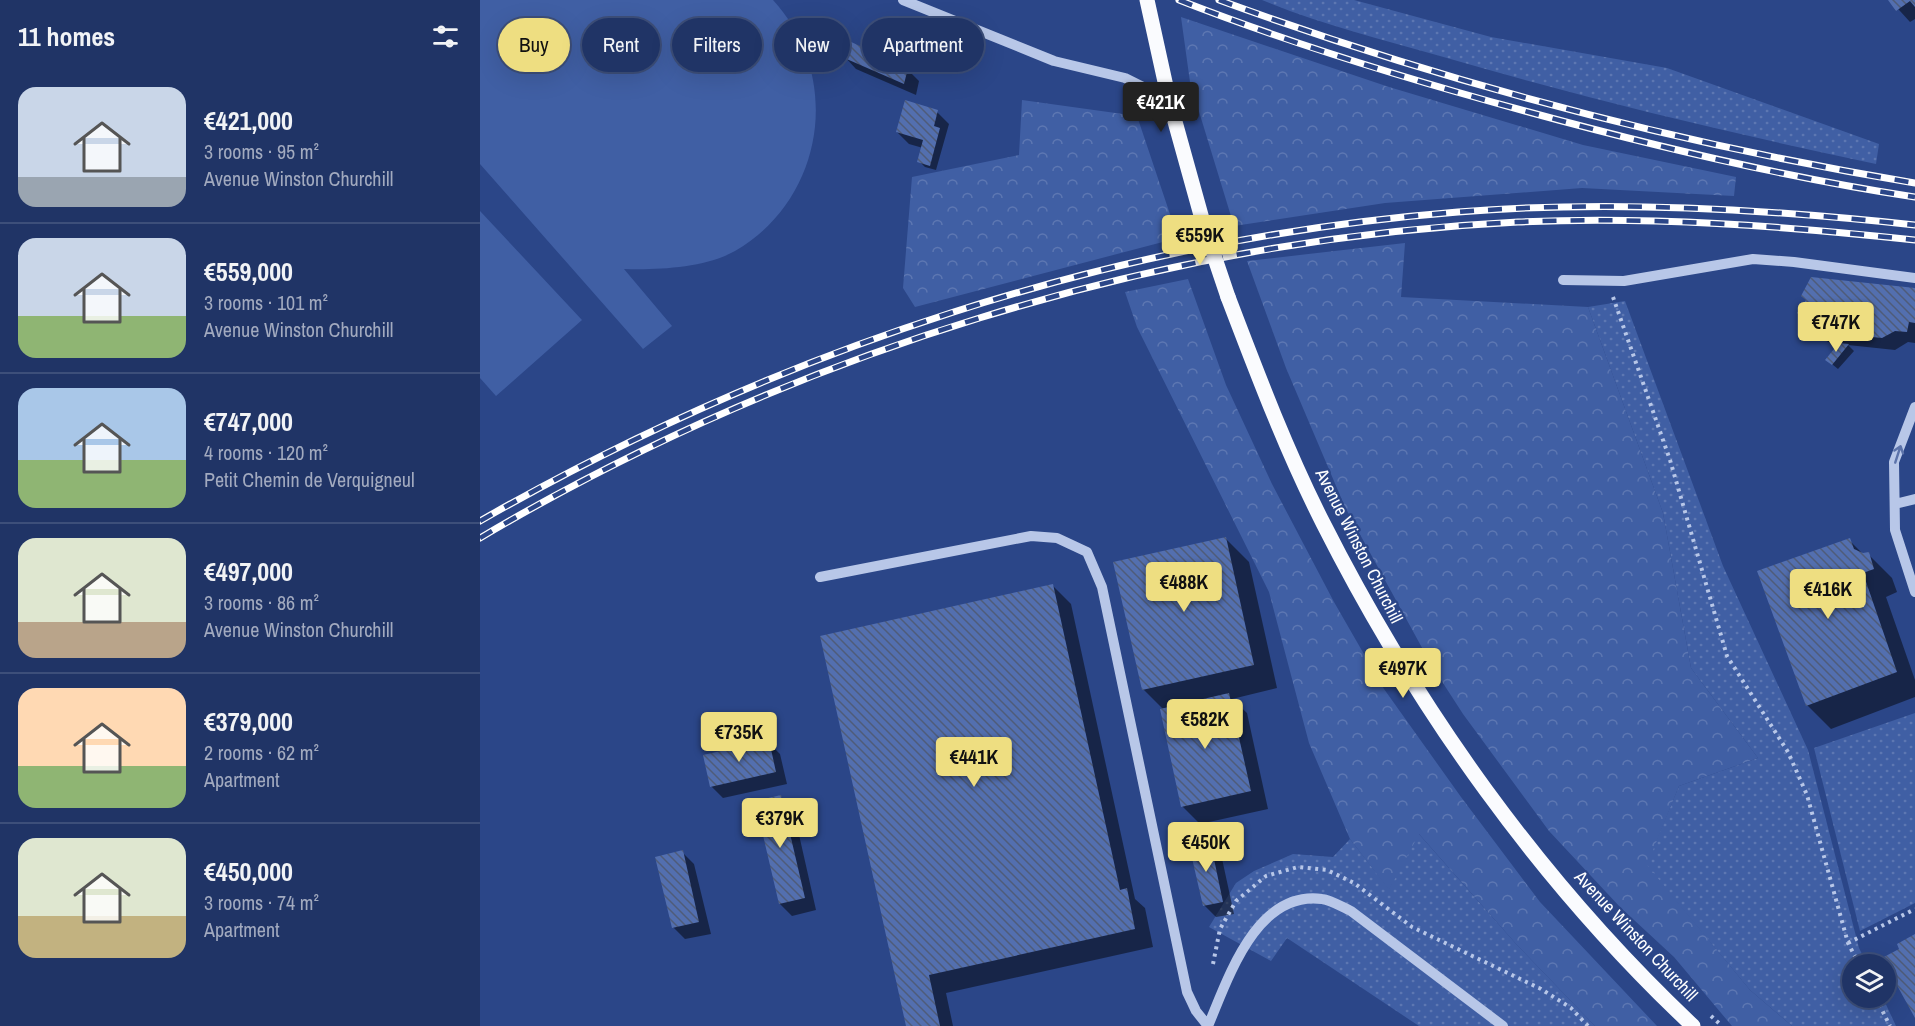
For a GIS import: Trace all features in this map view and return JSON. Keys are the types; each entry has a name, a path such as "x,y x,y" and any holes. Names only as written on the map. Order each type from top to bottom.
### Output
{"main road":[{"name":"Avenue Winston Churchill","path":"1147,0 1169,100 1204,226 1227,297 1321,521 1366,606 1407,676 1498,807 1626,958 1693,1026"}],"street":[{"path":"903,0 1054,61 1125,78 1169,100"},
{"path":"1563,280 1608,282 1754,259 1915,278"},
{"path":"1915,407 1894,462 1895,530 1915,592"},
{"path":"1895,504 1915,499"},
{"path":"820,577 1031,536 1057,538 1087,552 1102,587 1187,992 1196,1011 1208,1026 1248,941 1262,921 1285,905 1302,900 1323,898 1351,911 1503,1026"}],"path":[{"path":"1608,282 1670,460 1727,656 1788,752 1807,795 1848,943 1854,954"},
{"path":"1848,943 1915,909"},
{"path":"1881,1008 1890,1026"},
{"path":"1709,1014 1722,1026"}],"green space":[{"path":"480,0 773,0 786,18 774,18 774,72 810,72 815,99 814,134 805,169 789,201 765,228 735,251 710,261 666,268 624,269 672,326 643,349 480,164"},
{"path":"1262,0 1354,0 1491,37 1667,68 1879,144 1876,164 1711,127 1548,86 1350,31"},
{"path":"1181,17 1389,87 1583,145 1736,177 1734,196 1582,188 1385,203 1234,226 1190,82"},
{"path":"1022,100 1137,116 1178,238 915,307 903,288 912,177 1019,155"},
{"path":"480,211 582,320 496,396 480,378"},
{"path":"1405,243 1401,297 1588,307 1663,513 1691,668 1758,758 1679,786 1647,865 1750,990 1792,1026 1732,1026 1674,957 1620,907 1549,831 1463,714 1432,666 1345,507 1286,368 1247,261"},
{"path":"1188,279 1226,385 1272,484 1334,602 1384,689 1540,902 1657,1026 1595,1026 1517,945 1419,834 1389,890 1350,839 1309,743 1269,592 1137,327 1125,292"},
{"path":"1625,301 1723,566 1808,750 1862,954 1842,954 1842,1008 1888,1008 1896,1026 1792,1026 1750,990 1646,865 1679,786 1758,758 1691,668 1663,513 1588,307"},
{"path":"1915,713 1915,903 1860,931 1814,748"},
{"path":"1418,833 1517,945 1595,1026 1419,1026 1287,938 1271,961 1209,927 1236,883 1254,871 1293,854 1333,857 1350,839 1389,889"}],"building":[{"path":"1888,0 1915,0 1915,7 1910,1 1896,11"},
{"path":"850,41 862,47 862,66 850,60"},
{"path":"876,72 907,72 904,84"},
{"path":"905,100 938,110 934,126 940,128 930,166 917,162 923,140 896,132"},
{"path":"1811,277 1915,288 1915,323 1909,322 1907,332 1895,331 1882,338 1814,331 1816,328 1797,313 1806,300 1801,296"},
{"path":"1839,343 1849,344 1832,365 1825,360"},
{"path":"1226,537 1254,665 1142,690 1113,562"},
{"path":"1850,538 1854,549 1863,553 1869,552 1874,569 1863,573 1897,672 1806,706 1757,571"},
{"path":"1053,584 1120,890 1127,888 1135,929 929,975 940,1026 906,1026 820,636"},
{"path":"1229,693 1251,791 1181,807 1160,709"},
{"path":"769,740 776,772 710,787 703,755"},
{"path":"781,795 805,898 779,904 755,801"},
{"path":"1210,840 1223,902 1203,906 1189,845"},
{"path":"683,850 699,922 672,928 655,857"},
{"path":"1915,934 1915,1018 1896,983 1896,954 1890,954 1899,949 1897,944"}],"railway":[{"path":"1179,0 1350,60 1573,124 1767,170 1915,197"},
{"path":"1219,0 1389,58 1562,108 1738,149 1915,183"},
{"path":"480,521 594,460 711,404 830,355 952,312 1076,277 1202,248 1329,226 1515,208 1687,208 1915,225"},
{"path":"480,538 599,473 722,414 850,362 980,318 1113,281 1248,253 1383,233 1518,222 1667,221 1816,230 1915,240"}]}
